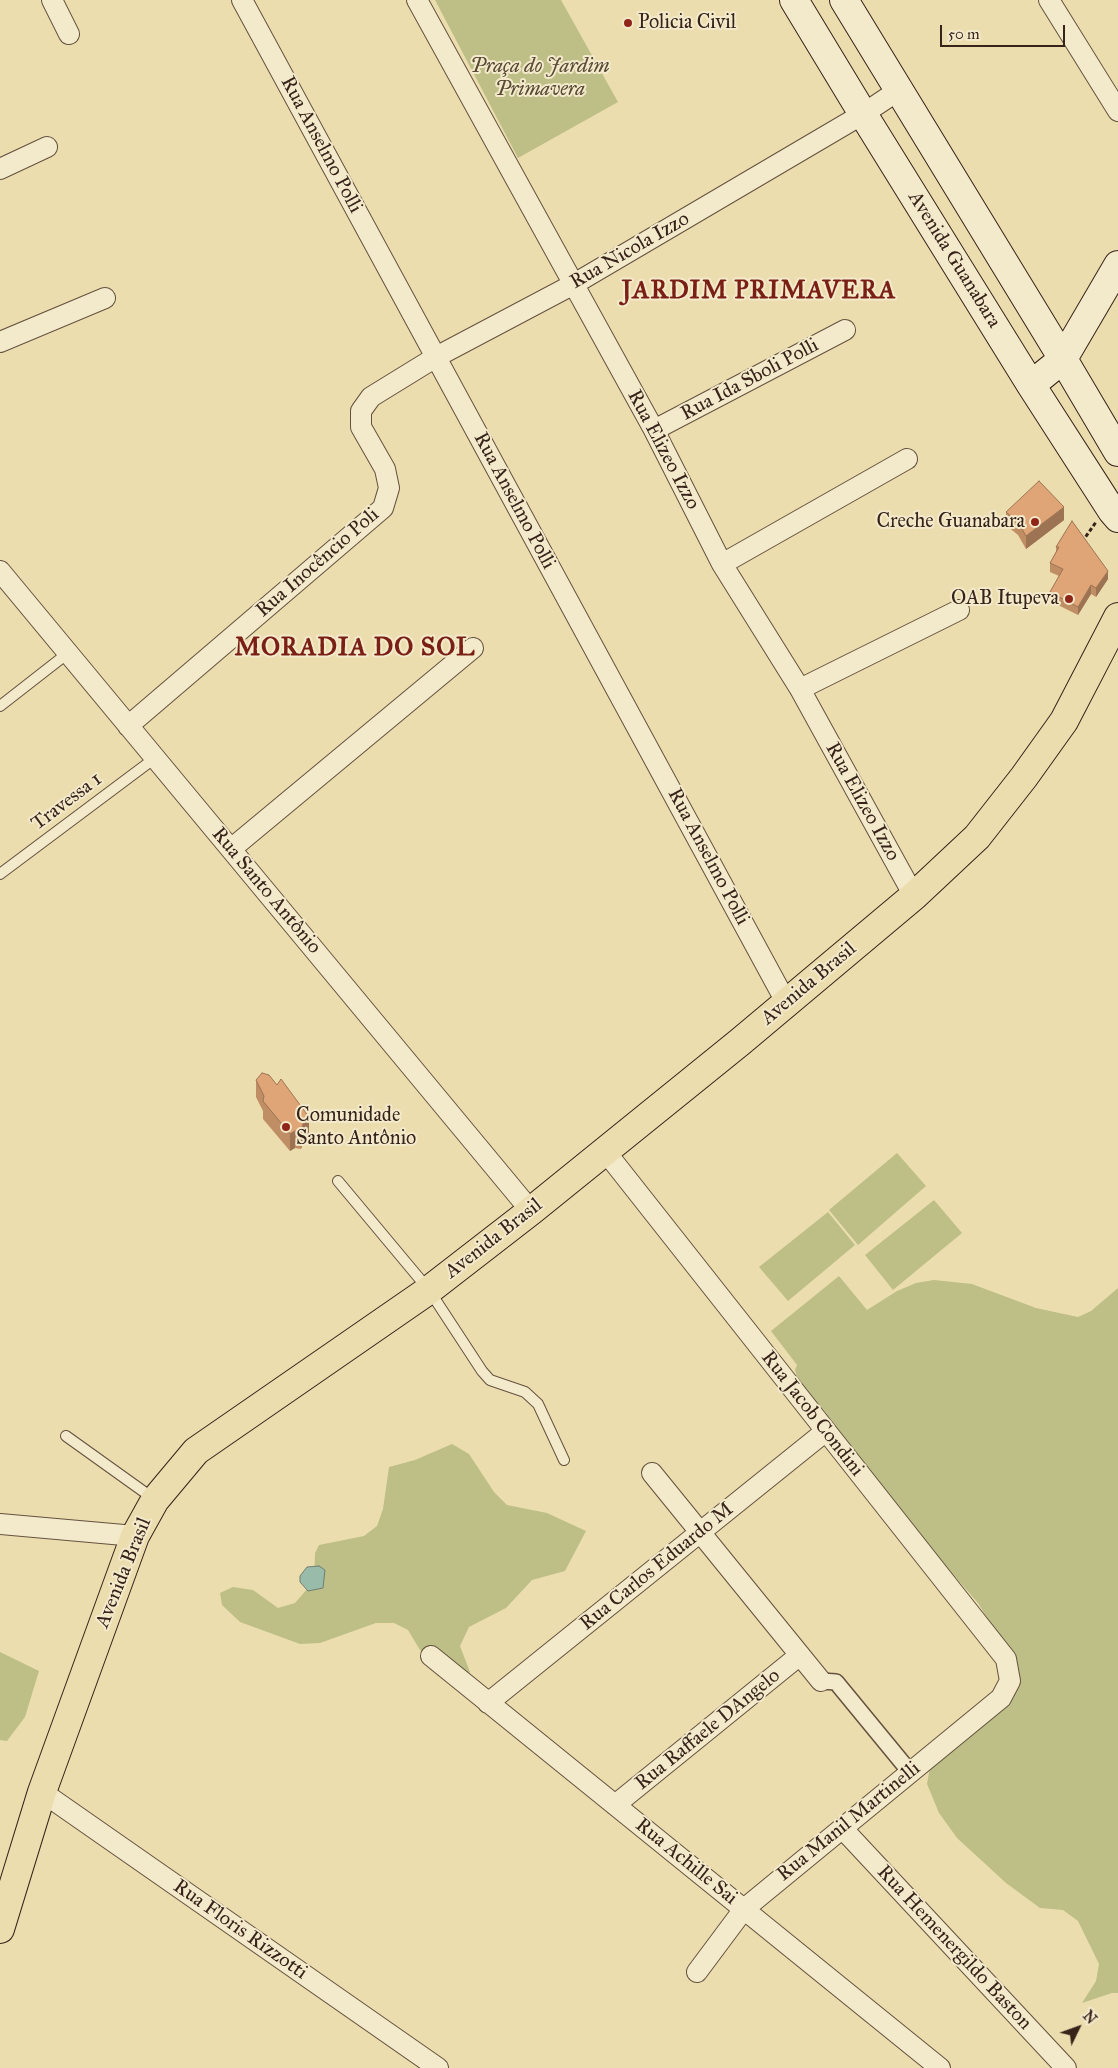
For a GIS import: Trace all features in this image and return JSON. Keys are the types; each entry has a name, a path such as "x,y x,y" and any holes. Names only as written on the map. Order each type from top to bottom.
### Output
{"main road":[{"name":"Avenida Guanabara","path":"844,0 1064,359 1118,452"},
{"name":"Avenida Guanabara","path":"800,2 863,114 1112,511 1109,518"},
{"path":"1032,385 1064,359 1118,265"},
{"name":"Avenida Brasil","path":"0,1929 42,1792 135,1536 155,1500 196,1452 428,1290 531,1211 914,896 977,837 1024,777 1064,721 1117,616"}],"street":[{"path":"52,0 69,34"},
{"name":"Rua Anselmo Polli","path":"242,0 786,1002"},
{"name":"Rua Elizeo Izzo","path":"417,0 654,430 722,564 800,689 914,896"},
{"path":"1049,0 1118,111"},
{"name":"Rua Nicola Izzo","path":"361,411 371,397 436,357 574,284 863,114 899,90"},
{"path":"0,169 48,147"},
{"path":"0,342 105,298"},
{"name":"Rua Ida Sboli Polli","path":"654,430 845,330"},
{"name":"Rua Inocêncio Poli","path":"128,726 383,508 389,488 385,468 361,427 361,411"},
{"path":"722,564 907,459"},
{"name":"Rua Santo Antônio","path":"0,571 531,1211"},
{"path":"800,689 959,610"},
{"path":"231,849 473,648"},
{"name":"Rua Jacob Condini","path":"605,1151 1006,1659 1010,1681"},
{"name":"Rua Carlos Eduardo M","path":"488,1703 826,1431"},
{"path":"652,1474 821,1681 836,1682 910,1772"},
{"path":"0,1524 135,1536"},
{"name":"Rua Raffaele DAngelo","path":"615,1805 800,1655"},
{"name":"Rua Achille Sai","path":"431,1656 940,2068"},
{"name":"Rua Manil Martinelli","path":"696,1972 744,1909 1001,1698 1010,1681"},
{"name":"Rua Floris Rizzotti","path":"42,1792 438,2068"},
{"name":"Rua Hemenergildo Baston","path":"842,1828 1066,2068"}],"lane":[{"path":"0,706 68,653"},
{"name":"Travessa 1","path":"0,874 155,758"},
{"path":"338,1181 428,1290 490,1380 525,1392 538,1404 564,1460"},
{"path":"66,1436 155,1500"}],"path":[{"path":"1082,542 1109,518"}],"green space":[{"name":"Praça do Jardim Primavera","path":"435,0 561,0 618,102 518,158"},
{"path":"897,1153 926,1186 858,1245 829,1210"},
{"path":"934,1200 962,1233 893,1290 865,1255"},
{"path":"828,1212 855,1245 788,1301 759,1267"},
{"path":"839,1276 867,1310 897,1291 916,1283 934,1280 972,1284 1036,1308 1078,1317 1091,1311 1118,1288 1118,1993 1112,1993 1082,2003 1096,1981 1099,1964 1078,1921 1063,1910 1040,1908 1006,1883 957,1838 939,1813 927,1784 930,1767 1010,1694 1014,1662 978,1603 910,1525 823,1409 799,1385 795,1370 797,1365 771,1331"},
{"path":"452,1444 469,1454 494,1492 507,1505 547,1513 586,1531 565,1571 532,1580 506,1608 469,1627 460,1646 470,1672 464,1679 420,1650 408,1630 394,1623 376,1623 320,1643 300,1644 240,1622 222,1605 220,1593 233,1587 253,1590 278,1608 295,1603 314,1581 315,1553 319,1545 364,1536 377,1526 383,1509 389,1467 415,1460"},
{"path":"0,1652 39,1671 25,1717 7,1741 0,1740"}],"shaded area":[{"path":"319,1566 325,1570 323,1588 308,1591 300,1582 300,1576 307,1567"}],"building":[{"path":"1039,481 1064,507 1026,536 1018,522 1006,512"},
{"path":"1072,521 1108,571 1096,588 1091,585 1078,607 1050,592 1063,569 1050,563 1059,547 1056,547"},
{"path":"262,1073 269,1075 277,1085 281,1079 309,1117 303,1124 301,1131 295,1131 290,1134 263,1101 264,1096 256,1080"}],"place":[{"name":"Policia Civil","path":"628,23"},
{"name":"Creche Guanabara","path":"1035,522"},
{"name":"OAB Itupeva","path":"1069,599"},
{"name":"Comunidade Santo Antônio","path":"286,1127"}],"district":[{"name":"JARDIM PRIMAVERA","path":"759,292"},
{"name":"MORADIA DO SOL","path":"355,649"}]}
